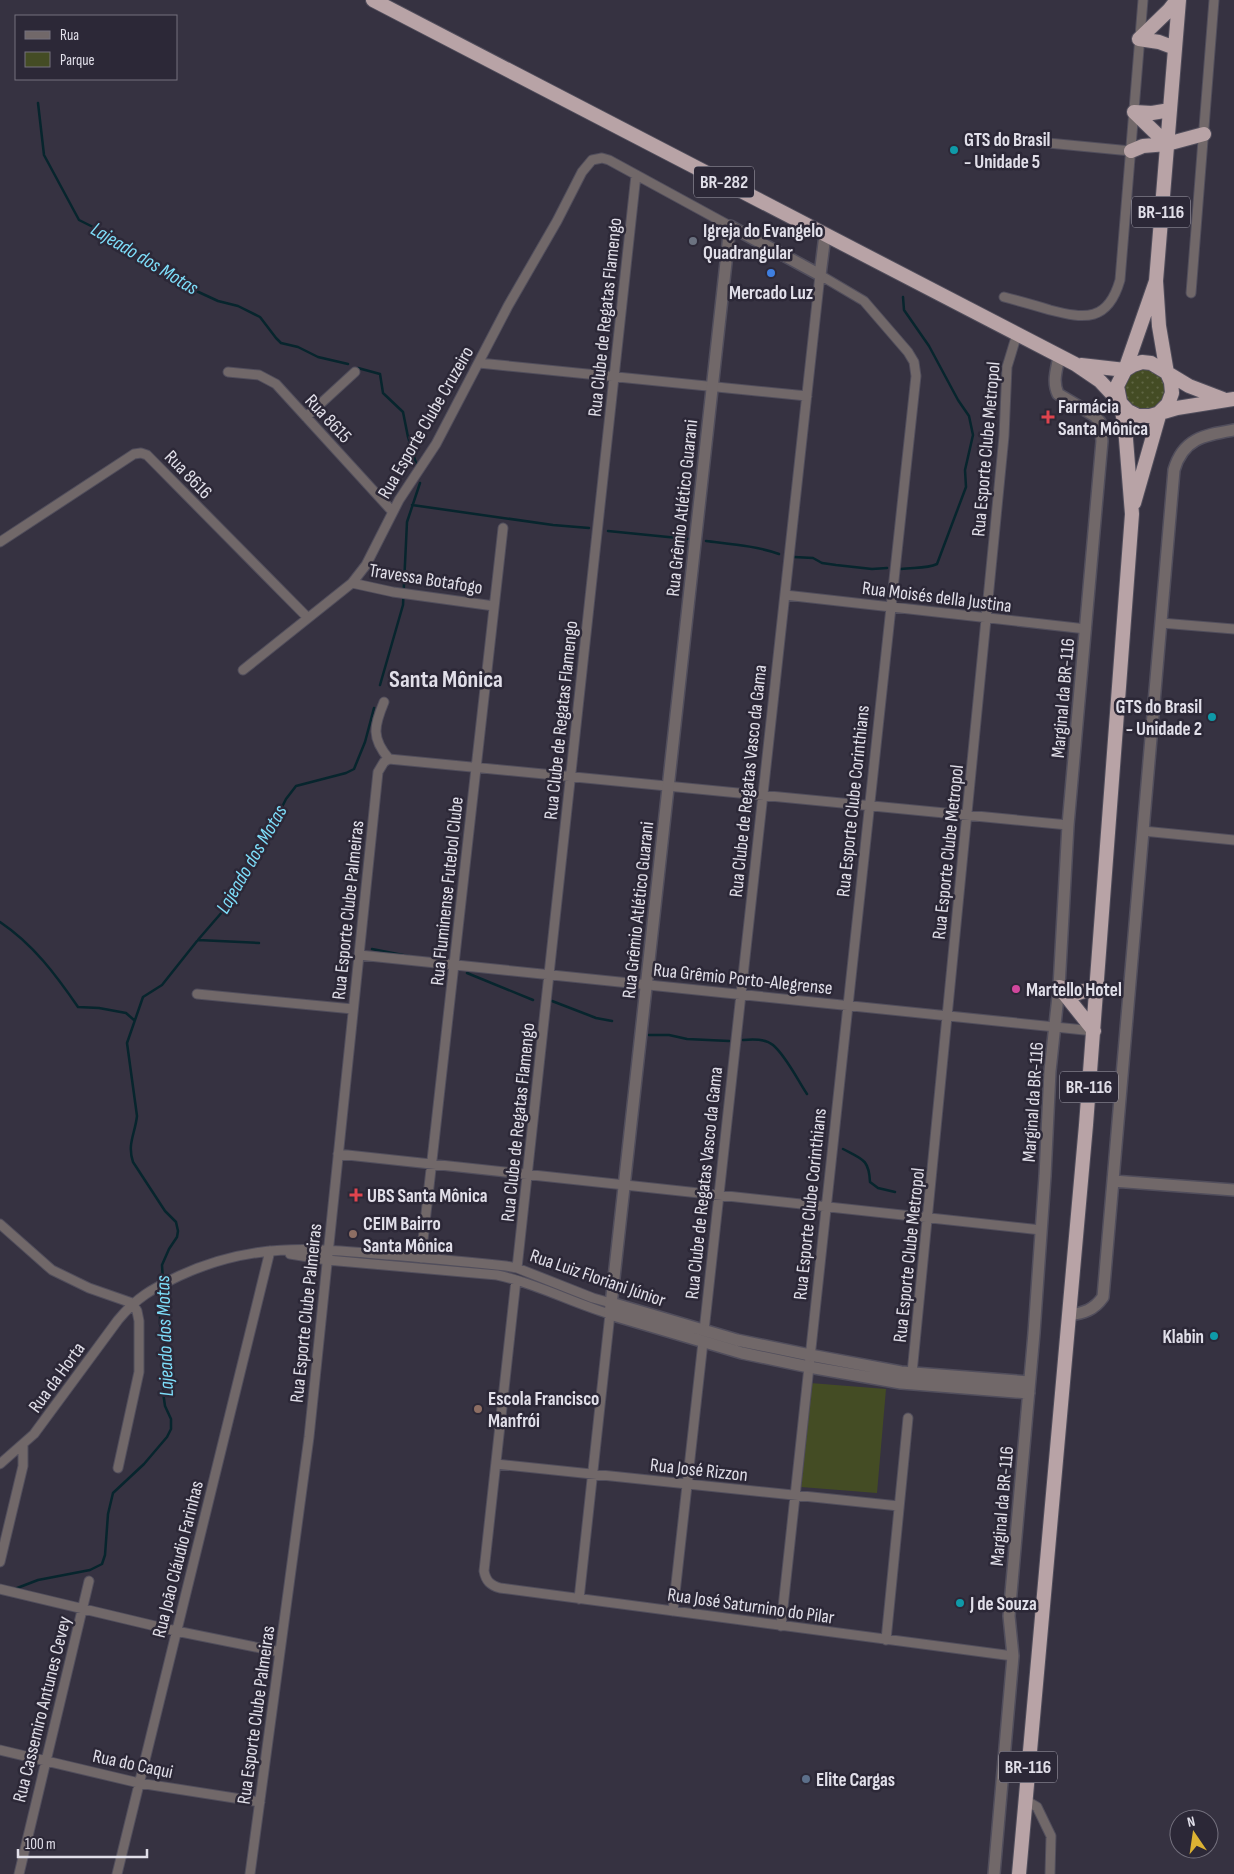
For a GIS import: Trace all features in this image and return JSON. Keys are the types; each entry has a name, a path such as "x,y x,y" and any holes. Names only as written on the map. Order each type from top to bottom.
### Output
{"highway":[{"name":"BR-282","path":"373,0 1075,364 1100,381 1128,411 1138,416 1150,416 1160,412 1230,399"},
{"path":"1140,39 1178,0"},
{"name":"BR-116","path":"1132,514 1160,412 1168,404 1172,394 1158,326 1156,281 1178,0"},
{"path":"1140,39 1160,42 1175,48"},
{"path":"1134,112 1152,113 1170,110"},
{"path":"1134,112 1167,144"},
{"path":"1131,151 1143,146 1167,144 1204,134"},
{"name":"BR-116","path":"1018,1874 1037,1650 1070,1316 1094,1031 1132,514 1125,426 1118,386 1156,281"},
{"name":"BR-282","path":"1075,364 1125,370 1142,362 1151,363 1201,391 1230,399"},
{"path":"1059,987 1078,993 1097,987"},
{"path":"1059,987 1094,1031"}],"street":[{"path":"1004,297 1073,316 1089,316 1101,311 1110,303 1116,293 1120,280 1143,0"},
{"path":"1191,293 1214,0"},
{"path":"1017,140 1131,151"},
{"name":"Rua Esporte Clube Corinthians","path":"596,158 609,160 864,301 908,352 914,362 916,376 781,1626"},
{"name":"Rua Esporte Clube Cruzeiro","path":"243,670 352,583 366,565 392,511 428,457 582,172 596,158"},
{"name":"Rua Clube de Regatas Flamengo","path":"517,1268 636,175"},
{"name":"Rua Grêmio Atlético Guarani","path":"578,1599 730,226"},
{"name":"Rua Clube de Regatas Vasco da Gama","path":"673,1611 825,235"},
{"name":"Rua Esporte Clube Metropol","path":"912,1374 1004,436 1007,367 1017,334"},
{"name":"Marginal da BR-116","path":"994,1874 1013,1656 1009,1616 1041,1230 1050,1071 1059,987 1068,825 1102,430 1100,422 1095,416 1058,394 1055,388 1055,379 1059,356"},
{"path":"479,363 807,396"},
{"name":"Rua 8615","path":"228,372 266,378 276,384 392,511"},
{"path":"306,417 355,372"},
{"path":"1070,1316 1091,1310 1098,1305 1103,1297 1174,470 1177,458 1184,448 1194,441 1204,436 1234,430"},
{"name":"Rua 8616","path":"0,542 134,454 141,453 147,455 308,618"},
{"name":"Rua Fluminense Futebol Clube","path":"422,1258 503,528"},
{"name":"Travessa Botafogo","path":"352,583 393,592 494,606"},
{"name":"Rua Moisés della Justina","path":"785,594 1086,629"},
{"path":"1161,623 1234,629"},
{"path":"384,702 375,735 381,749 389,759 1068,825"},
{"name":"Rua Esporte Clube Palmeiras","path":"250,1874 309,1436 378,772 384,762 389,759"},
{"path":"1143,831 1234,840"},
{"name":"Rua Grêmio Porto-Alegrense","path":"359,955 1094,1031"},
{"path":"197,994 354,1009"},
{"path":"338,1154 1041,1230"},
{"path":"1113,1181 1234,1190"},
{"path":"0,1224 52,1270 89,1288 132,1303 139,1321 139,1372 118,1468"},
{"name":"Rua Luiz Floriani Júnior","path":"132,1303 153,1289 188,1272 230,1257 270,1251 328,1250 517,1268 593,1298 610,1309"},
{"name":"Rua Luiz Floriani Júnior","path":"270,1251 327,1260 497,1276 516,1280 578,1304 610,1309 703,1336 749,1355 1029,1387"},
{"name":"Rua João Cláudio Farinhas","path":"117,1874 270,1251"},
{"path":"496,1464 516,1280"},
{"name":"Rua da Horta","path":"0,1464 22,1446 45,1420 132,1303"},
{"name":"Rua Luiz Floriani Júnior","path":"809,1361 901,1383 1029,1387"},
{"path":"886,1640 908,1418"},
{"path":"0,1562 23,1466 22,1446"},
{"name":"Rua José Rizzon","path":"496,1464 899,1506"},
{"name":"Rua José Saturnino do Pilar","path":"496,1464 484,1571 488,1582 500,1588 1013,1656"},
{"name":"Rua Cassemiro Antunes Cevey","path":"19,1874 89,1581"},
{"path":"2,1589 176,1631 280,1652"},
{"name":"Rua do Caqui","path":"0,1750 139,1783 260,1802"},
{"path":"1025,1800 1037,1806 1051,1836 1050,1874"}],"green space":[{"path":"1145,368 1160,374 1166,389 1160,404 1145,410 1130,404 1124,389 1130,374"},
{"path":"810,1383 886,1389 877,1493 801,1487"}],"waterway":[{"name":"Lajeado dos Motas","path":"38,103 44,155 79,220 117,239 179,283 218,301 238,306 260,317 281,343 298,347 318,357 348,364"},
{"path":"901,569 937,564 966,487 965,470 973,435 969,416 958,400 929,346 904,310 903,297"},
{"name":"Lajeado dos Motas","path":"358,368 380,374 383,393 403,412 416,463"},
{"name":"Lajeado dos Motas","path":"380,685 403,605 407,522 420,483"},
{"path":"412,505 553,525 589,528"},
{"path":"608,531 688,539"},
{"path":"706,541 753,547 779,554"},
{"path":"794,557 813,558 822,563 836,565 872,569 887,568"},
{"name":"Lajeado dos Motas","path":"163,1281 162,1265 177,1237 176,1222 165,1211 131,1156 132,1139 137,1116 127,1043 143,997 162,985 229,904 263,845 286,799 296,786 346,773 354,769 365,742 374,708"},
{"path":"0,922 33,950 78,1007 99,1008 126,1013 134,1020"},
{"path":"198,940 259,943"},
{"path":"372,949 408,956"},
{"path":"467,973 533,1000"},
{"path":"552,1001 596,1018 612,1021"},
{"path":"649,1035 729,1041"},
{"path":"743,1040 763,1041 773,1045 787,1061 807,1094"},
{"path":"843,1149 855,1155 866,1164 870,1182 878,1188 895,1192"},
{"name":"Lajeado dos Motas","path":"12,1590 38,1580 90,1570 102,1564 105,1555 108,1514 113,1493 144,1464 167,1437 171,1429 171,1419 165,1406 163,1392 169,1354 160,1324 163,1286"}],"place":[{"name":"GTS do Brasil - Unidade 5","path":"954,150"},
{"name":"Igreja do Evangelo Quadrangular","path":"693,241"},
{"name":"Mercado Luz","path":"771,273"},
{"name":"Farmácia Santa Mônica","path":"1048,417"},
{"name":"GTS do Brasil - Unidade 2","path":"1212,717"},
{"name":"Martello Hotel","path":"1016,989"},
{"name":"UBS Santa Mônica","path":"356,1195"},
{"name":"CEIM Bairro Santa Mônica","path":"353,1234"},
{"name":"Klabin","path":"1214,1336"},
{"name":"Escola Francisco Manfrói","path":"478,1409"},
{"name":"J de Souza","path":"960,1603"},
{"name":"Elite Cargas","path":"806,1779"}],"district":[{"name":"Santa Mônica","path":"446,679"}]}
